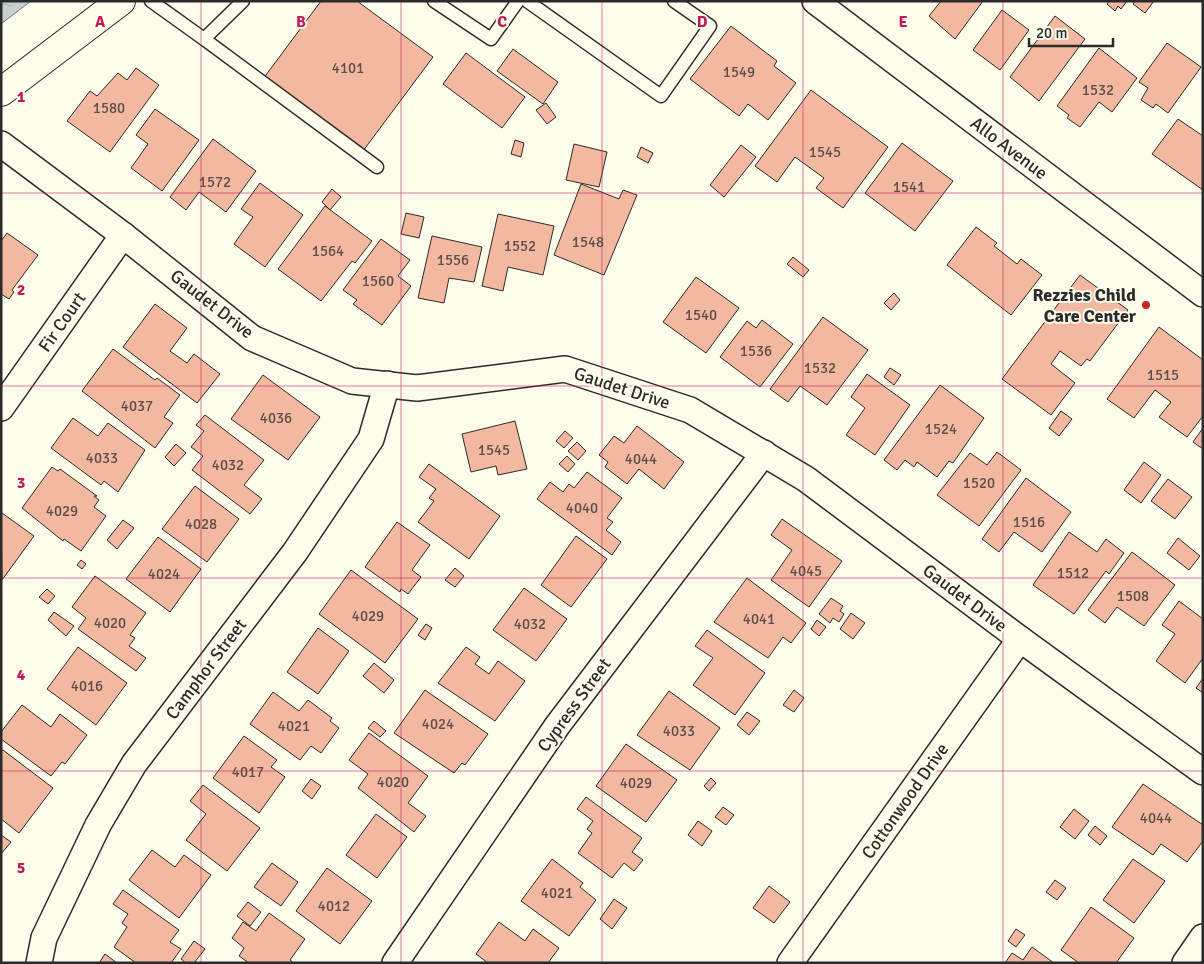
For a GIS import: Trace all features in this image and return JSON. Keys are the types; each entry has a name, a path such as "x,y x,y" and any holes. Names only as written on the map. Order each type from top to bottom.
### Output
{"main road":[{"path":"1,92 121,1"}],"street":[{"name":"Allo Avenue","path":"815,1 1203,294"},
{"name":"Gaudet Drive","path":"1,144 123,235 252,338 352,381 417,388 565,370 690,410 806,479 1020,639 1203,772"},
{"name":"Fir Court","path":"1,408 123,235"},
{"name":"Camphor Street","path":"39,963 44,938 98,824 134,764 295,552 371,439 387,384"},
{"name":"Cypress Street","path":"395,963 557,726 764,453"},
{"name":"Cottonwood Drive","path":"790,963 1020,639"},
{"path":"1185,963 1203,937"}],"lane":[{"path":"151,1 377,167"},
{"path":"204,39 243,1"},
{"path":"434,1 491,39 518,1"},
{"path":"527,1 661,96 710,26 674,1"}],"water":[{"path":"1,1 31,1 1,24"}],"building":[{"path":"321,1 357,1 433,57 363,151 263,79"},
{"path":"941,1 983,1 955,39 929,16"},
{"path":"1109,1 1127,1 1121,9 1118,6 1115,11 1107,4"},
{"path":"1135,1 1154,1 1145,13 1133,4"},
{"path":"1002,10 1029,30 1000,70 973,50"},
{"path":"1055,16 1085,39 1039,101 1010,77"},
{"path":"731,26 777,61 774,66 796,83 768,120 748,104 739,116 690,79"},
{"path":"1167,43 1201,67 1168,113 1156,104 1153,108 1141,100 1148,88 1139,82"},
{"path":"1099,48 1137,78 1112,112 1099,102 1080,127 1067,118 1069,115 1057,106"},
{"path":"513,49 558,82 543,104 497,71"},
{"path":"466,53 525,97 502,128 443,84"},
{"path":"136,68 159,85 110,152 67,121 90,91 97,96 118,73 127,80"},
{"path":"811,90 888,147 843,208 816,188 824,178 795,157 777,182 755,166"},
{"path":"546,103 556,117 547,124 536,110"},
{"path":"155,109 199,140 162,191 131,168 148,144 136,135"},
{"path":"1178,119 1203,136 1203,190 1152,154"},
{"path":"213,139 256,171 226,212 199,192 186,210 170,197"},
{"path":"515,140 524,143 521,157 511,154"},
{"path":"902,143 953,181 915,231 865,193"},
{"path":"574,144 607,152 599,187 566,180"},
{"path":"741,145 756,157 724,197 710,185"},
{"path":"641,147 653,153 648,163 637,157"},
{"path":"260,183 303,215 265,267 234,244 253,217 241,209"},
{"path":"581,184 619,199 623,190 637,195 604,275 554,255"},
{"path":"332,189 341,197 330,210 322,202"},
{"path":"325,206 372,241 355,263 352,261 321,301 278,269"},
{"path":"406,213 424,217 419,238 401,234"},
{"path":"498,214 554,226 543,275 508,267 503,291 482,286"},
{"path":"976,227 997,243 994,246 1017,264 1021,259 1042,275 1011,315 947,265"},
{"path":"7,233 38,255 12,290 14,292 9,299 1,294 1,241"},
{"path":"432,236 482,247 474,282 449,278 444,303 418,298"},
{"path":"381,239 410,260 398,276 411,286 382,325 353,304 357,300 343,290"},
{"path":"793,257 809,270 803,277 787,264"},
{"path":"1080,275 1128,310 1090,361 1087,359 1081,366 1060,351 1051,364 1075,383 1051,415 1002,379"},
{"path":"696,277 739,308 706,353 663,322"},
{"path":"894,293 900,300 891,310 884,303"},
{"path":"155,304 187,328 170,351 187,363 194,354 220,374 197,403 123,347"},
{"path":"823,317 868,350 827,405 800,386 788,402 770,389"},
{"path":"762,320 793,344 760,387 720,357 747,321 756,328"},
{"path":"1159,327 1203,360 1203,416 1187,437 1159,417 1171,402 1155,390 1134,418 1107,399"},
{"path":"113,349 155,380 157,378 180,395 164,417 173,423 155,448 82,391"},
{"path":"890,368 901,375 894,385 884,377"},
{"path":"867,374 910,405 875,455 846,435 865,408 851,397"},
{"path":"263,375 320,417 288,460 231,419"},
{"path":"940,385 984,418 953,463 949,461 937,477 917,462 914,467 905,460 897,470 884,460"},
{"path":"1061,411 1072,419 1059,436 1049,428"},
{"path":"205,415 264,460 244,485 262,499 250,514 192,470 203,456 191,447 204,431 196,425"},
{"path":"73,418 98,436 108,423 145,450 118,492 104,481 101,485 51,448"},
{"path":"515,421 527,469 498,475 496,466 471,472 462,434"},
{"path":"637,426 684,462 664,489 639,469 627,484 605,467 608,462 599,455 614,436 624,443"},
{"path":"1203,428 1203,449 1193,442"},
{"path":"565,431 573,438 564,448 556,441"},
{"path":"577,442 586,451 578,460 568,451"},
{"path":"176,444 186,453 174,466 165,457"},
{"path":"997,452 1021,470 979,526 937,495 970,453 987,465"},
{"path":"567,456 575,464 568,472 559,464"},
{"path":"1144,462 1161,475 1141,503 1124,490"},
{"path":"429,464 500,516 469,559 418,522 434,501 429,498 436,489 419,477"},
{"path":"52,467 58,471 60,469 97,496 94,496 99,500 94,507 106,516 81,551 64,539 63,541 22,508"},
{"path":"587,472 622,498 607,518 613,522 606,530 621,542 612,555 537,499 550,482 563,492 569,484 574,488"},
{"path":"1026,478 1071,512 1042,552 1014,532 999,552 982,539"},
{"path":"1168,479 1192,497 1175,519 1151,501"},
{"path":"195,486 239,519 207,562 162,529"},
{"path":"1,514 34,536 2,580"},
{"path":"782,519 842,561 809,607 771,580 792,550 771,535"},
{"path":"123,520 134,528 117,549 107,540"},
{"path":"397,522 430,545 412,570 421,577 408,594 401,589 400,592 365,567"},
{"path":"1069,532 1097,552 1106,539 1124,553 1109,574 1106,571 1074,614 1033,585"},
{"path":"576,536 607,559 571,607 541,585"},
{"path":"158,537 201,569 170,612 126,579"},
{"path":"1178,538 1200,556 1189,570 1167,553"},
{"path":"1132,552 1175,585 1144,626 1117,607 1105,623 1088,610"},
{"path":"81,560 86,564 82,569 77,565"},
{"path":"455,568 464,576 455,587 445,580"},
{"path":"351,570 418,619 385,663 319,614"},
{"path":"95,576 146,613 130,635 135,638 129,646 146,658 136,671 78,629 86,618 72,607"},
{"path":"747,578 806,623 791,643 783,637 768,658 714,622"},
{"path":"524,588 567,619 536,661 493,630"},
{"path":"47,589 55,596 48,604 39,597"},
{"path":"831,598 843,606 840,611 844,614 839,622 833,618 830,623 819,614"},
{"path":"1179,601 1203,619 1203,658 1185,683 1156,661 1175,634 1162,625"},
{"path":"54,612 74,626 66,636 48,620"},
{"path":"851,613 865,623 853,639 840,629"},
{"path":"817,620 826,627 819,636 811,629"},
{"path":"426,624 432,628 425,640 418,635"},
{"path":"318,628 349,651 318,694 287,672"},
{"path":"707,630 765,673 735,715 693,685 713,658 695,646"},
{"path":"78,647 127,683 96,725 47,689"},
{"path":"466,647 480,657 475,664 489,674 498,661 525,681 495,721 438,683"},
{"path":"374,663 394,680 384,693 363,676"},
{"path":"1203,678 1203,693 1196,688"},
{"path":"425,690 488,734 465,765 462,763 454,773 394,733"},
{"path":"794,690 804,698 794,712 783,705"},
{"path":"669,691 720,728 690,770 637,735"},
{"path":"273,692 299,711 308,700 332,718 330,721 339,728 321,753 311,746 300,760 250,724"},
{"path":"22,705 51,727 60,714 87,735 65,764 62,762 51,776 1,739 1,732"},
{"path":"747,712 760,721 749,735 737,725"},
{"path":"374,721 386,731 380,737 368,728"},
{"path":"369,733 428,776 408,803 426,816 414,832 358,788 368,774 349,760"},
{"path":"244,736 277,760 271,767 285,777 259,813 213,778"},
{"path":"626,744 677,780 646,822 596,786"},
{"path":"3,750 53,788 19,833 1,819 1,752"},
{"path":"711,778 716,783 709,791 704,786"},
{"path":"311,779 321,786 312,799 302,791"},
{"path":"1143,784 1203,825 1203,841 1187,862 1161,844 1153,855 1112,827"},
{"path":"203,785 260,828 227,871 186,840 206,814 190,801"},
{"path":"586,797 642,838 632,852 643,860 634,871 624,863 612,878 578,853 592,833 587,829 593,821 577,809"},
{"path":"723,807 734,815 726,825 715,817"},
{"path":"1074,809 1089,821 1075,839 1060,827"},
{"path":"376,814 407,837 377,878 346,855"},
{"path":"698,821 712,831 702,846 688,835"},
{"path":"1095,826 1107,836 1100,845 1088,835"},
{"path":"1,835 11,842 1,854"},
{"path":"152,850 175,867 184,855 211,875 179,918 129,880"},
{"path":"552,859 583,883 580,887 596,900 569,936 521,901"},
{"path":"1133,859 1165,881 1134,923 1103,900"},
{"path":"272,863 298,882 281,906 254,887"},
{"path":"327,868 372,901 340,944 296,911"},
{"path":"1055,880 1066,888 1057,900 1046,892"},
{"path":"769,886 790,902 774,923 753,908"},
{"path":"123,890 179,930 170,942 181,949 171,963 136,963 114,947 127,927 122,923 128,914 113,904"},
{"path":"614,899 627,908 612,929 600,919"},
{"path":"248,902 261,912 250,926 237,916"},
{"path":"1091,907 1134,938 1116,963 1079,963 1061,950"},
{"path":"269,913 305,939 290,960 294,963 249,963 239,956 244,948 232,938 243,922 256,931"},
{"path":"499,922 525,941 533,929 559,948 548,963 488,963 476,954"},
{"path":"1016,929 1025,935 1016,947 1008,941"},
{"path":"194,941 205,949 194,963 186,963 181,959"},
{"path":"1032,947 1054,963 1005,963 1012,953 1023,960"},
{"path":"105,954 117,963 99,963"}],"place":[{"name":"Rezzies Child Care Center","path":"1146,305"}]}
